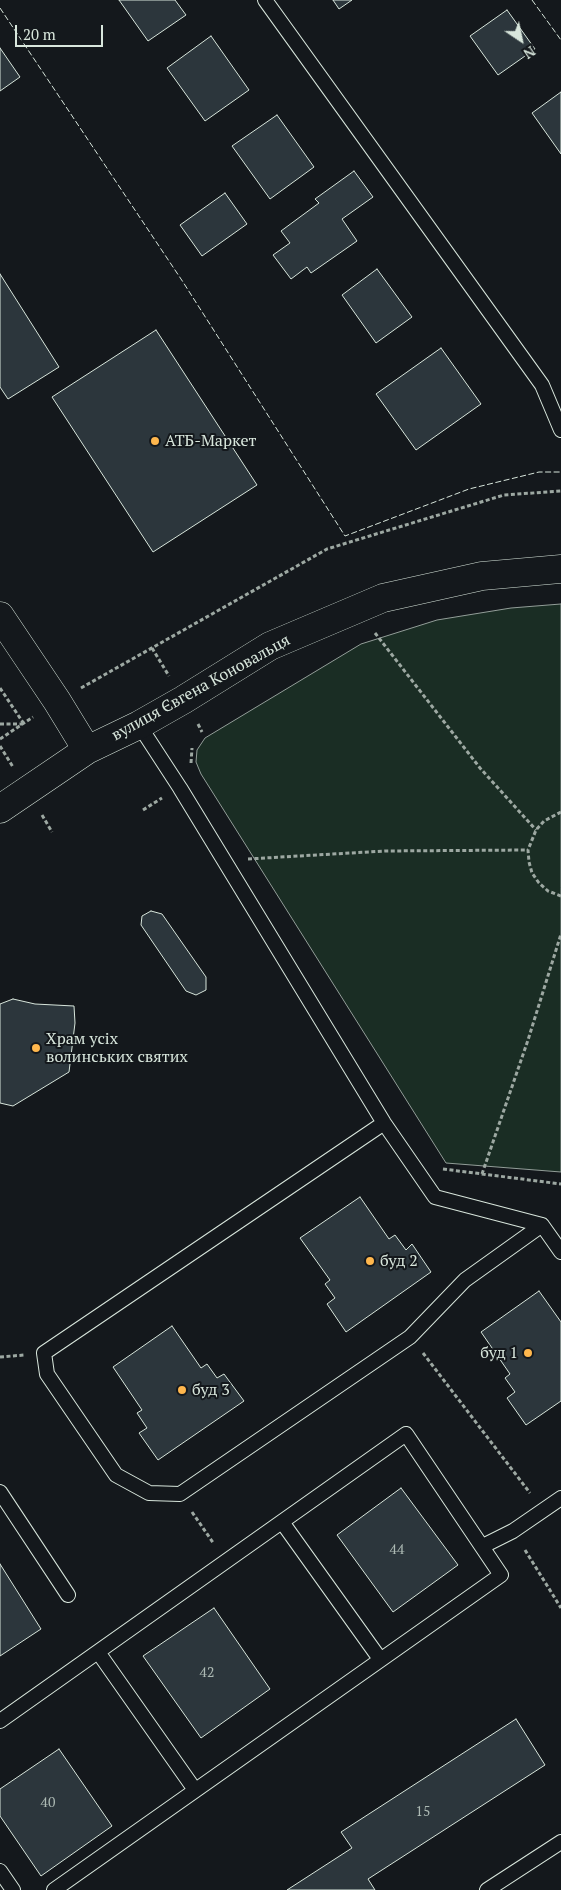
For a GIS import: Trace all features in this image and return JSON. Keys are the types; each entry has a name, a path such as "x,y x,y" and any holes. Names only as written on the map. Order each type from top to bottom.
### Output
{"street":[{"name":"вулиця Євгена Коновальця","path":"0,809 87,750 139,725 270,646 383,598 482,576 561,569"},
{"path":"0,616 57,701 87,750"}],"lane":[{"path":"265,0 542,385 561,430"},
{"path":"139,725 180,788 384,1123 435,1197 542,1225 561,1252"},
{"path":"384,1123 44,1353 47,1374 116,1475 149,1493 180,1494 410,1337 465,1280 542,1225"},
{"path":"0,1722 406,1434 501,1574 54,1890"},
{"path":"0,1492 68,1596"},
{"path":"483,1546 512,1531 561,1498"},
{"path":"282,1522 380,1659"},
{"path":"98,1652 195,1790"},
{"path":"487,1890 561,1842"},
{"path":"0,1871 13,1890"}],"path":[{"path":"0,739 57,701 327,549 504,494 561,491"},
{"path":"373,630 480,768 536,830"},
{"path":"0,688 24,724"},
{"path":"0,724 24,724"},
{"path":"561,812 544,821 536,830 528,850 532,873 539,883 548,891 561,896"},
{"path":"245,860 385,851 528,850"},
{"path":"482,1174 528,1040 561,934"},
{"path":"442,1169 561,1184"},
{"path":"410,1337 543,1509"},
{"path":"180,1494 226,1562"},
{"path":"512,1531 561,1608"}],"green space":[{"path":"561,604 561,1172 446,1163 201,774 196,762 197,750 205,738 361,644 437,620 511,608"}],"building":[{"path":"119,0 175,0 186,15 148,41"},
{"path":"333,0 352,0 339,9"},
{"path":"507,10 535,49 498,75 470,36"},
{"path":"211,36 249,90 205,121 167,68"},
{"path":"0,48 20,77 0,91"},
{"path":"561,92 561,154 532,113"},
{"path":"277,115 314,167 270,199 232,146"},
{"path":"354,171 373,197 342,219 357,241 311,273 307,267 291,279 273,255 290,243 281,231 319,203 315,199"},
{"path":"225,193 247,224 202,256 180,225"},
{"path":"377,269 412,317 376,343 342,295"},
{"path":"0,274 59,367 8,399 0,387"},
{"name":"АТБ-Маркет","path":"156,330 257,485 153,552 52,397"},
{"path":"441,348 481,404 416,450 376,394"},
{"path":"151,911 162,914 206,977 206,990 196,995 186,991 141,925 142,916"},
{"name":"Храм усіх волинських святих","path":"13,999 35,1004 74,1006 75,1023 69,1072 13,1106 0,1103 0,1004"},
{"name":"буд 2","path":"360,1197 389,1239 395,1235 406,1250 412,1244 431,1272 346,1332 327,1304 335,1298 325,1284 330,1280 300,1238"},
{"name":"буд 1","path":"539,1291 561,1322 561,1401 526,1425 507,1398 515,1392 505,1378 510,1374 481,1332"},
{"name":"буд 3","path":"172,1326 201,1368 207,1364 217,1378 224,1374 244,1401 158,1460 139,1433 147,1428 137,1413 142,1410 113,1367"},
{"path":"401,1488 458,1565 393,1612 337,1535"},
{"path":"0,1564 41,1629 0,1656"},
{"path":"214,1608 270,1689 201,1738 143,1656"},
{"path":"516,1719 545,1765 368,1879 375,1890 287,1890 352,1848 341,1832"},
{"path":"59,1749 112,1826 41,1876 0,1816 0,1789"}],"fence":[{"path":"532,0 561,40"},
{"path":"0,8 183,282 345,536 469,489 539,472 561,472"}],"place":[{"name":"АТБ-Маркет","path":"155,441"},
{"name":"Храм усіх волинських святих","path":"36,1048"},
{"name":"буд 2","path":"370,1261"},
{"name":"буд 1","path":"528,1353"},
{"name":"буд 3","path":"182,1390"}]}
